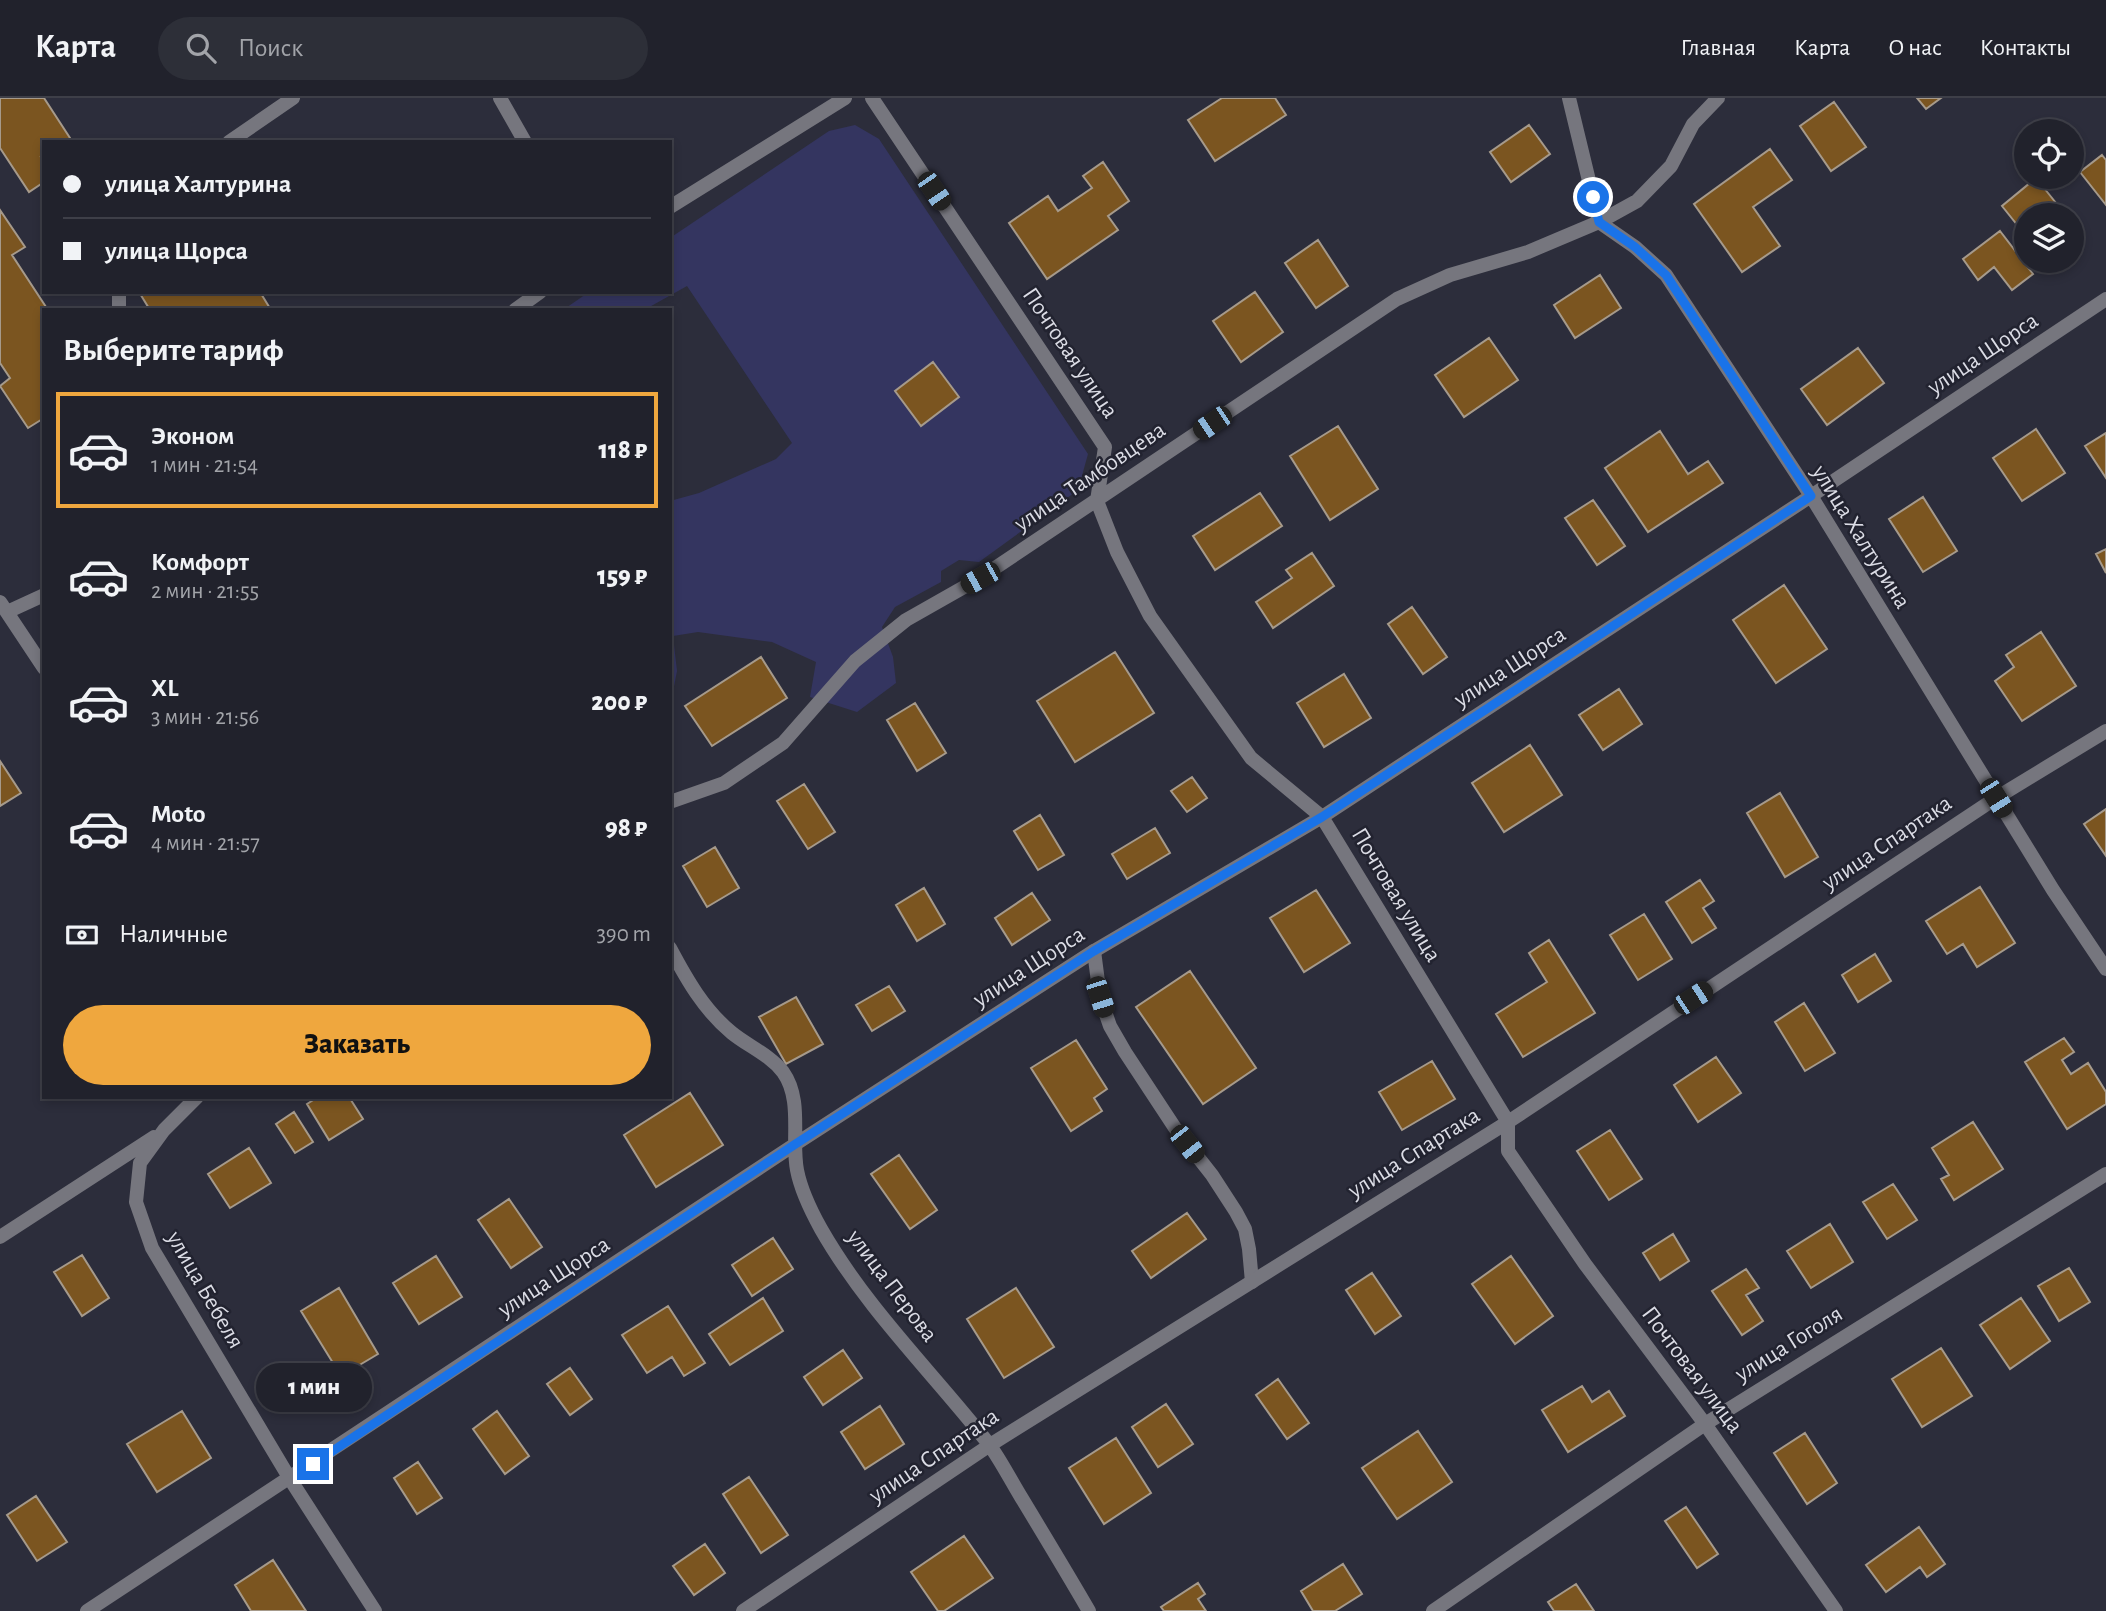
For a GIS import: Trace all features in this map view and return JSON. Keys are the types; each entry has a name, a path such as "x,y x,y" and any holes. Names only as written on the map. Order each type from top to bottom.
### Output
{"street":[{"path":"232,140 293,98"},
{"path":"500,98 524,140"},
{"path":"672,206 845,98"},
{"name":"Почтовая улица","path":"872,98 1105,447 1097,501 1117,552 1150,616 1251,758 1322,817 1508,1122 1508,1151 1585,1264 1705,1424 1836,1611"},
{"path":"1569,98 1599,222"},
{"name":"улица Тамбовцева","path":"672,801 724,783 783,743 855,660 906,620 980,578 1397,299 1450,275 1528,252 1599,222 1637,201 1671,166 1693,124 1717,98"},
{"name":"улица Халтурина","path":"1599,222 1635,247 1666,275 1811,496 2053,890 2106,970"},
{"path":"518,308 537,294"},
{"name":"улица Щорса","path":"87,1611 794,1145 1094,951 1322,817 2106,299"},
{"path":"42,596 4,607 42,665"},
{"name":"улица Спартака","path":"743,1611 990,1445 1508,1122 1996,798 2106,731"},
{"path":"1094,951 1100,997 1110,1026 1175,1128 1212,1175 1236,1212 1245,1229 1252,1282"},
{"name":"улица Перова","path":"672,952 695,993 715,1017 783,1072 796,1113 794,1145 797,1170 803,1192 821,1228 855,1283 990,1445 1089,1611"},
{"name":"улица Бебеля","path":"195,1099 164,1130 140,1163 136,1202 152,1248 290,1479 375,1611"},
{"path":"0,1237 164,1130"},
{"name":"улица Гоголя","path":"1433,1611 1705,1424 2106,1174"}],"shaded area":[{"path":"855,125 879,139 1088,454 1078,490 979,562 959,560 941,571 941,582 895,607 882,627 893,657 896,683 857,712 810,697 816,662 772,642 698,632 673,636 677,671 672,697 672,500 699,493 776,459 792,443 687,286 648,308 566,308 586,294 672,294 672,237 829,131"}],"building":[{"path":"0,98 44,98 70,138 42,140 42,183 29,192 0,148"},
{"path":"1222,98 1275,98 1286,115 1215,161 1188,120"},
{"path":"1917,98 1941,98 1926,109"},
{"path":"1834,102 1866,147 1831,171 1800,126"},
{"path":"1529,125 1550,154 1511,182 1490,152"},
{"path":"1770,149 1792,180 1753,207 1780,246 1742,272 1694,204"},
{"path":"2102,155 2106,160 2106,205 2084,177 2084,169"},
{"path":"1103,162 1129,201 1108,216 1118,230 1047,279 1009,223 1048,196 1058,211 1092,188 1083,176"},
{"path":"2023,189 2045,189 2056,203 2014,203 2014,221 2002,206"},
{"path":"0,210 25,247 12,255 47,308 42,308 42,419 28,428 0,386 10,378 0,363"},
{"path":"2000,231 2014,249 2014,273 2033,274 2012,290 1994,267 1978,280 1963,259"},
{"path":"1318,240 1348,286 1316,308 1285,263"},
{"path":"1600,275 1621,308 1575,338 1554,305"},
{"path":"1255,292 1283,332 1241,362 1213,321"},
{"path":"140,294 261,294 270,308 149,308"},
{"path":"1489,338 1518,380 1464,417 1435,375"},
{"path":"1858,348 1884,383 1827,425 1801,389"},
{"path":"933,362 959,397 921,426 895,391"},
{"path":"1338,426 1378,489 1330,520 1290,456"},
{"path":"2036,429 2065,473 2022,501 1993,458"},
{"path":"1660,431 1688,474 1708,461 1723,483 1648,532 1605,468"},
{"path":"2106,433 2106,478 2085,446"},
{"path":"1260,493 1282,526 1215,570 1193,536"},
{"path":"1923,497 1957,551 1923,572 1889,519"},
{"path":"1593,500 1625,546 1597,565 1565,518"},
{"path":"2106,549 2106,573 2096,554"},
{"path":"1312,553 1334,586 1273,628 1256,602 1292,578 1286,570"},
{"path":"1784,585 1827,649 1776,683 1733,620"},
{"path":"1412,607 1447,657 1423,674 1388,624"},
{"path":"2041,632 2076,686 2022,721 1995,681 2014,667 2006,655"},
{"path":"1115,652 1154,713 1075,762 1037,701"},
{"path":"761,657 787,698 712,746 685,706"},
{"path":"1344,674 1371,718 1324,747 1297,703"},
{"path":"1619,689 1642,724 1603,750 1579,715"},
{"path":"915,703 946,753 917,771 887,720"},
{"path":"1530,745 1562,795 1504,832 1472,783"},
{"path":"0,761 21,793 0,806"},
{"path":"1192,777 1207,798 1187,812 1171,791"},
{"path":"804,784 835,832 808,849 777,801"},
{"path":"1780,793 1818,857 1785,877 1747,813"},
{"path":"2106,809 2106,856 2084,824"},
{"path":"1040,815 1064,855 1038,870 1014,831"},
{"path":"1155,828 1170,853 1127,879 1112,854"},
{"path":"715,847 739,888 707,907 683,866"},
{"path":"1700,880 1714,901 1703,908 1716,928 1692,943 1666,902"},
{"path":"1980,887 2015,943 1977,967 1963,944 1947,954 1926,921"},
{"path":"924,888 945,924 917,941 896,905"},
{"path":"1316,890 1350,943 1304,972 1270,918"},
{"path":"1032,893 1050,920 1012,945 995,918"},
{"path":"1644,914 1672,959 1638,980 1610,935"},
{"path":"1549,940 1595,1013 1523,1057 1496,1014 1547,982 1529,953"},
{"path":"1875,954 1891,981 1858,1002 1842,975"},
{"path":"1190,971 1256,1068 1203,1104 1136,1007"},
{"path":"889,986 905,1011 872,1031 856,1005"},
{"path":"796,997 823,1044 786,1064 759,1017"},
{"path":"1804,1003 1835,1053 1805,1071 1775,1022"},
{"path":"2064,1038 2074,1052 2062,1060 2071,1074 2088,1063 2106,1092 2106,1104 2067,1129 2025,1062"},
{"path":"1076,1040 1107,1089 1094,1098 1102,1111 1071,1131 1031,1068"},
{"path":"1716,1057 1741,1093 1698,1122 1674,1085"},
{"path":"1432,1061 1455,1099 1402,1130 1379,1092"},
{"path":"690,1093 723,1145 656,1187 624,1135"},
{"path":"315,1099 350,1099 363,1119 329,1140 307,1104"},
{"path":"294,1112 313,1142 295,1153 276,1124"},
{"path":"1973,1122 2003,1169 1954,1200 1941,1179 1949,1175 1932,1148"},
{"path":"1610,1130 1642,1179 1609,1200 1577,1151"},
{"path":"249,1148 271,1183 230,1208 208,1174"},
{"path":"899,1155 937,1210 910,1229 871,1174"},
{"path":"1893,1184 1917,1220 1887,1239 1863,1202"},
{"path":"509,1199 542,1247 511,1268 478,1220"},
{"path":"1187,1213 1206,1239 1151,1278 1132,1251"},
{"path":"1830,1224 1853,1262 1811,1288 1787,1251"},
{"path":"1673,1234 1689,1261 1660,1280 1643,1253"},
{"path":"773,1238 793,1269 752,1296 732,1265"},
{"path":"82,1255 109,1298 82,1316 54,1272"},
{"path":"436,1256 462,1297 419,1324 393,1283"},
{"path":"1511,1256 1553,1316 1515,1344 1472,1284"},
{"path":"2069,1268 2090,1302 2059,1321 2038,1286"},
{"path":"1746,1269 1759,1288 1746,1295 1763,1321 1742,1335 1712,1291"},
{"path":"1372,1273 1401,1316 1375,1334 1346,1290"},
{"path":"339,1288 378,1354 341,1376 301,1311"},
{"path":"1016,1288 1054,1347 1004,1378 967,1319"},
{"path":"763,1298 783,1331 730,1365 709,1334"},
{"path":"2021,1298 2050,1341 2010,1369 1980,1325"},
{"path":"668,1306 705,1363 684,1376 672,1357 647,1373 622,1335"},
{"path":"1941,1348 1972,1396 1922,1427 1892,1379"},
{"path":"843,1350 862,1378 823,1405 804,1377"},
{"path":"570,1368 592,1399 570,1415 547,1384"},
{"path":"1278,1379 1309,1423 1287,1439 1256,1395"},
{"path":"1582,1386 1592,1402 1609,1391 1625,1416 1568,1452 1542,1410"},
{"path":"1166,1404 1193,1444 1158,1467 1132,1427"},
{"path":"880,1406 904,1444 865,1469 841,1432"},
{"path":"182,1411 211,1458 157,1492 127,1444"},
{"path":"497,1411 529,1456 505,1474 473,1429"},
{"path":"1418,1431 1452,1482 1397,1519 1362,1468"},
{"path":"1805,1433 1837,1483 1807,1504 1774,1453"},
{"path":"1116,1438 1151,1493 1104,1524 1069,1468"},
{"path":"418,1462 442,1498 417,1514 394,1478"},
{"path":"749,1477 788,1535 761,1553 723,1494"},
{"path":"36,1496 67,1542 37,1561 7,1515"},
{"path":"1686,1507 1718,1554 1697,1568 1665,1521"},
{"path":"1919,1527 1945,1564 1927,1577 1920,1567 1886,1592 1866,1565"},
{"path":"964,1536 993,1578 944,1611 938,1611 911,1572"},
{"path":"705,1544 725,1573 694,1595 673,1566"},
{"path":"273,1560 306,1611 251,1611 235,1585"},
{"path":"1343,1564 1362,1594 1335,1611 1313,1611 1301,1591"},
{"path":"1198,1583 1205,1594 1198,1599 1206,1611 1164,1611 1161,1607"},
{"path":"1576,1584 1594,1611 1554,1611 1548,1602"}],"route":[{"path":"313,1464 794,1145 1094,951 1322,817 1811,496 1666,275 1635,247 1599,222 1593,197"}]}
